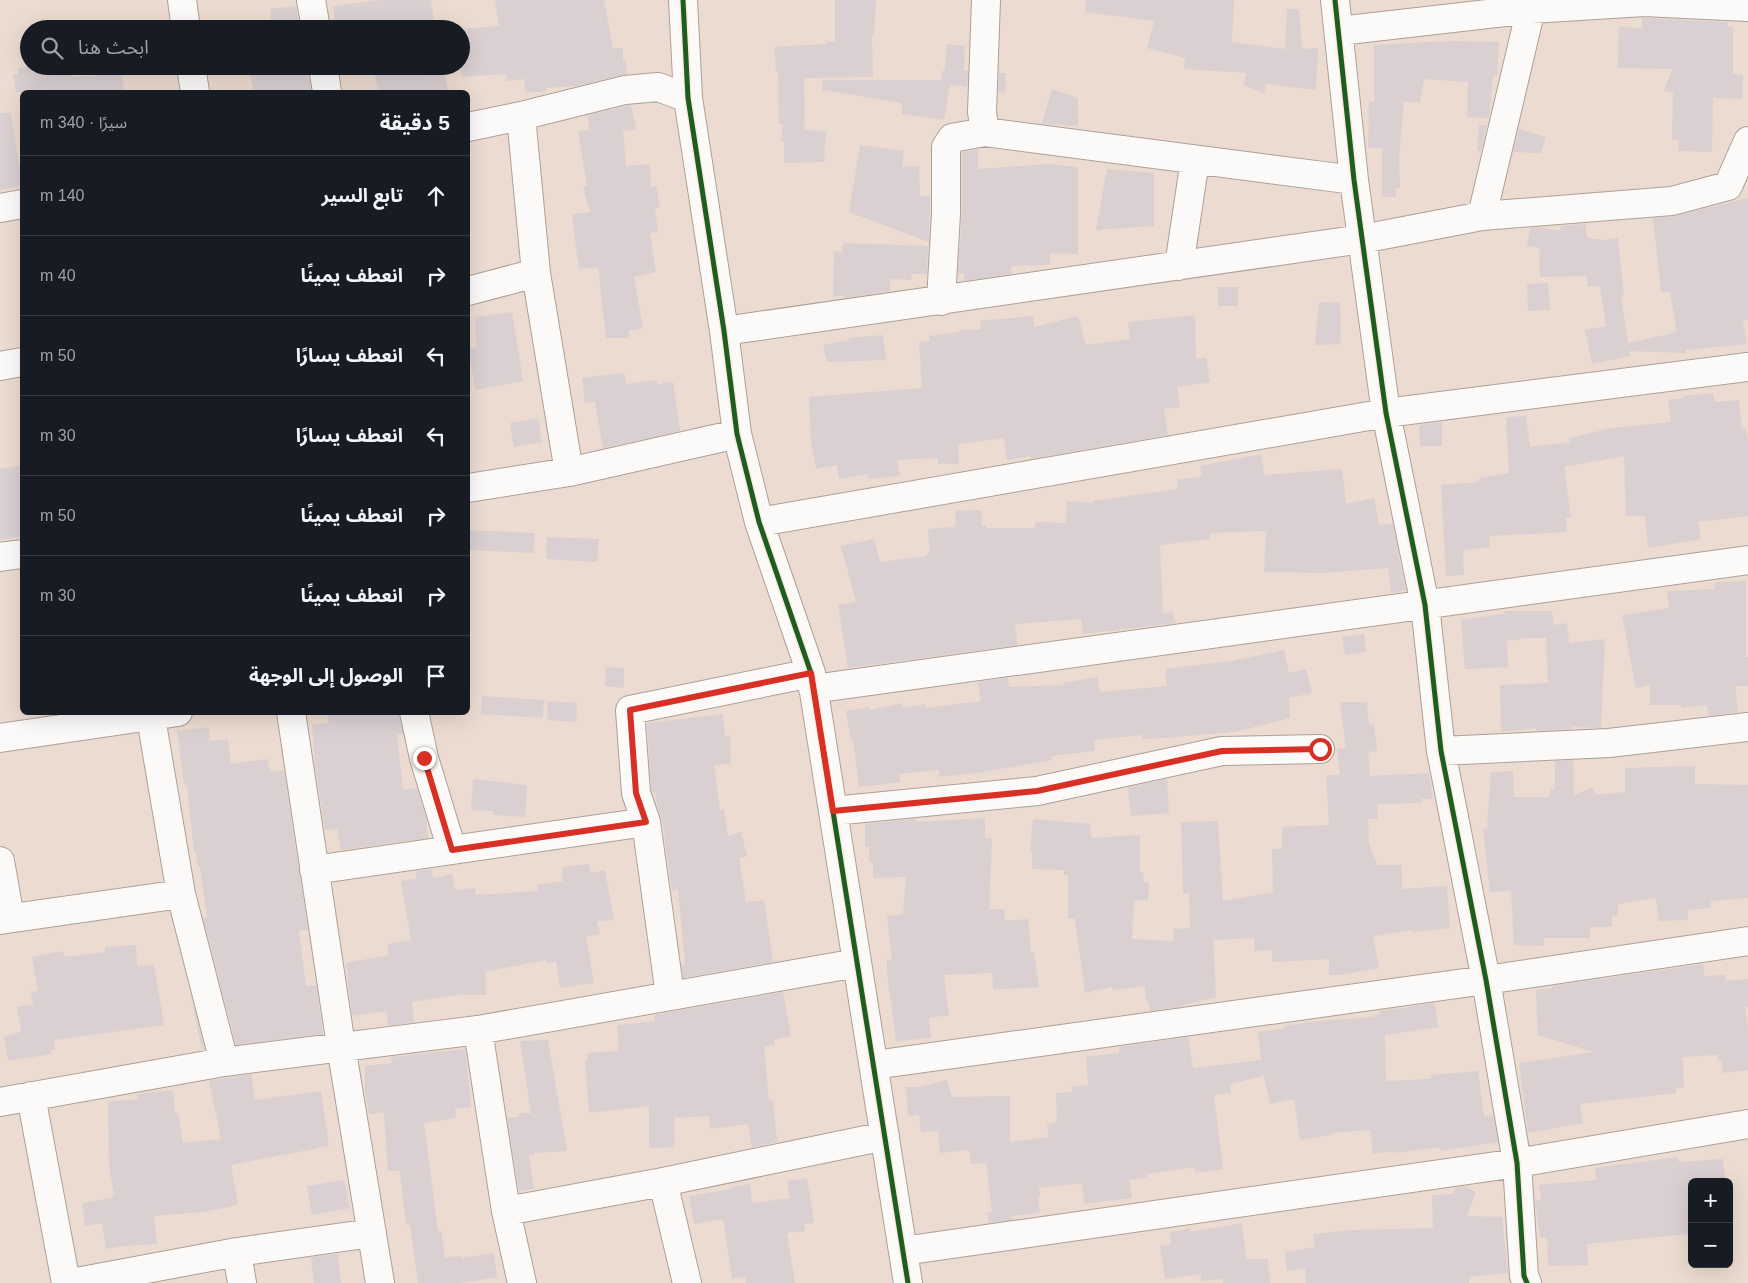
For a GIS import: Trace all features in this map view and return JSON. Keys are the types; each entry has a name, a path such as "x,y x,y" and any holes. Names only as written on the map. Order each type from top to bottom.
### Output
{"street":[{"path":"182,0 185,20"},
{"path":"312,0 315,20"},
{"path":"682,0 688,98 724,332 737,434 759,522 812,681 908,1283"},
{"path":"985,132 982,112 986,0"},
{"path":"1335,0 1354,180 1386,413 1425,605 1441,750 1486,980 1517,1163 1524,1276 1527,1283"},
{"path":"1339,31 1532,5 1644,2 1748,7"},
{"path":"1482,216 1532,5"},
{"path":"192,75 195,90"},
{"path":"324,75 327,90"},
{"path":"470,127 633,89 658,86 688,98"},
{"path":"521,116 536,273 569,472"},
{"path":"941,301 946,213 946,147 952,138 985,132 1354,180"},
{"path":"724,332 1362,239 1482,216 1672,202 1728,186 1747,146"},
{"path":"1179,266 1195,160"},
{"path":"0,208 20,204"},
{"path":"470,290 536,273"},
{"path":"0,366 20,362"},
{"path":"759,522 1386,413 1748,367"},
{"path":"470,488 569,472 737,434"},
{"path":"0,557 20,554"},
{"path":"670,995 646,822 636,793 630,710 812,681 1425,605 1748,560"},
{"path":"0,738 164,715"},
{"path":"292,715 341,1046 380,1283"},
{"path":"415,715 424,758 452,850"},
{"path":"150,718 181,894 224,1062"},
{"path":"1441,750 1608,743 1748,727"},
{"path":"833,811 1037,791 1222,751 1320,749"},
{"path":"314,870 646,822"},
{"path":"0,861 5,919 181,894"},
{"path":"874,1065 1486,980 1748,941"},
{"path":"0,1102 224,1062 478,1030 857,963"},
{"path":"478,1030 506,1211 522,1283"},
{"path":"31,1096 66,1283"},
{"path":"903,1251 1517,1163 1748,1124"},
{"path":"506,1211 663,1182 885,1136"},
{"path":"663,1182 687,1283"},
{"path":"70,1283 237,1252 372,1233"},
{"path":"237,1252 242,1283"}],"building":[{"path":"380,0 431,0 434,20 335,20 333,6"},
{"path":"495,0 604,0 613,48 623,48 623,61 626,61 627,74 577,86 546,88 547,91 525,93 524,79 507,81 506,74 461,77 461,75 470,75 470,28 499,26"},
{"path":"835,0 876,0 874,35 872,35 873,77 804,78 805,130 826,131 824,162 784,163 784,142 781,141 783,124 779,124 778,72 776,72 774,47 826,44 826,41 835,42"},
{"path":"1086,0 1234,0 1232,42 1285,49 1287,9 1299,9 1302,49 1318,48 1316,90 1266,84 1264,93 1243,85 1247,73 1184,69 1185,58 1147,48 1154,21 1085,12"},
{"path":"296,6 298,20 271,20 270,9"},
{"path":"1642,18 1728,22 1728,27 1733,27 1733,74 1743,75 1742,99 1713,98 1712,152 1678,151 1679,140 1672,140 1673,92 1664,91 1672,69 1618,68 1619,26 1642,29"},
{"path":"1452,41 1499,42 1497,76 1493,76 1489,118 1467,117 1468,82 1424,79 1420,103 1404,101 1399,156 1400,188 1396,188 1396,197 1382,197 1382,148 1368,148 1369,102 1374,102 1374,45"},
{"path":"947,44 965,46 964,71 968,71 967,87 950,85 944,120 902,114 902,103 822,90 823,80 941,80 943,70 945,70"},
{"path":"18,68 20,68 20,75 73,75 73,77 122,75 124,90 20,90 20,92 16,92 13,75 18,74"},
{"path":"999,73 1006,73 1005,93 998,92"},
{"path":"250,75 309,75 311,90 254,90"},
{"path":"375,75 445,75 448,90 378,90"},
{"path":"1052,89 1078,98 1078,126 1042,124"},
{"path":"631,105 636,129 623,131 626,166 650,164 651,187 656,186 660,207 655,208 658,232 650,233 656,272 634,277 643,328 628,331 629,338 606,338 598,267 580,269 577,256 572,214 591,212 583,186 587,186 578,131 589,130 588,115"},
{"path":"0,113 11,113 20,165 20,186 0,190"},
{"path":"1479,125 1487,125 1481,151 1477,151"},
{"path":"1519,129 1546,137 1541,153 1513,152"},
{"path":"860,145 904,151 902,167 919,166 920,196 930,196 929,242 849,212"},
{"path":"978,150 978,169 1048,164 1078,167 1078,254 1050,253 1050,265 1011,266 1011,274 964,281 964,273 958,273 962,213 962,152"},
{"path":"1107,169 1154,173 1154,226 1096,230"},
{"path":"1748,198 1748,320 1743,320 1747,344 1686,350 1686,353 1629,351 1630,356 1592,364 1585,330 1606,326 1600,286 1588,287 1587,276 1540,277 1539,248 1527,246 1530,228 1538,227 1561,231 1560,226 1585,224 1588,238 1604,240 1618,238 1624,296 1621,296 1628,343 1677,332 1670,292 1661,292 1653,218 1676,216"},
{"path":"844,243 928,246 927,274 912,274 911,280 890,279 890,291 844,298 844,296 833,296 834,251 842,252"},
{"path":"1548,283 1550,310 1528,311 1527,284"},
{"path":"1218,287 1238,287 1238,306 1218,306"},
{"path":"1319,302 1340,303 1341,344 1315,345"},
{"path":"512,312 523,381 476,390 470,361 470,348 476,347 475,317"},
{"path":"1195,315 1196,359 1206,358 1210,382 1177,387 1180,407 1164,409 1168,435 1031,459 1030,456 1007,460 1004,438 958,444 959,464 938,464 938,458 897,460 900,476 868,479 867,474 839,479 837,465 816,469 811,440 809,397 922,388 919,342 930,341 929,336 960,332 959,330 981,329 980,321 1033,316 1034,327 1078,316 1086,345 1130,339 1128,322"},
{"path":"883,335 886,360 827,362 823,345 849,340 849,338"},
{"path":"624,373 626,384 657,380 657,384 673,382 680,431 603,448 595,402 585,403 582,378"},
{"path":"1713,393 1715,402 1739,400 1742,430 1746,429 1748,441 1748,516 1698,522 1701,539 1648,548 1645,516 1626,516 1624,456 1564,467 1571,518 1566,518 1567,532 1489,536 1490,547 1463,550 1464,575 1446,576 1441,485 1479,482 1479,478 1509,473 1506,418 1526,415 1530,447 1570,442 1569,438 1612,428 1671,422 1668,400 1684,398 1683,396"},
{"path":"538,418 542,442 514,447 510,423"},
{"path":"1442,422 1442,446 1420,446 1419,425"},
{"path":"1261,454 1264,475 1342,469 1346,504 1374,498 1379,525 1393,524 1401,567 1323,573 1264,572 1266,531 1210,533 1211,539 1160,545 1163,614 1172,611 1175,623 1083,634 1081,619 1015,624 1018,645 848,668 838,605 856,602 841,546 874,539 880,562 927,556 927,553 930,553 928,529 955,527 956,511 981,510 982,526 986,526 986,528 1035,528 1036,522 1066,523 1067,501 1093,503 1093,501 1178,489 1177,479 1202,477 1200,466"},
{"path":"19,466 20,536 0,540 0,469"},
{"path":"470,530 535,533 533,553 470,550"},
{"path":"547,537 599,539 597,562 546,559"},
{"path":"1401,567 1406,590 1391,593 1388,569"},
{"path":"1746,581 1748,686 1735,686 1738,712 1708,716 1707,705 1681,708 1681,705 1650,705 1650,685 1636,688 1622,615 1669,608 1667,591 1715,589 1715,582"},
{"path":"1504,611 1552,611 1554,625 1567,623 1569,643 1605,639 1601,728 1572,727 1572,729 1536,731 1536,728 1501,732 1500,685 1548,683 1546,638 1507,641 1508,667 1465,669 1461,620 1504,614"},
{"path":"1364,634 1366,652 1345,655 1342,637"},
{"path":"1284,650 1289,673 1306,669 1312,693 1289,698 1290,718 1235,732 1142,739 1141,735 1094,740 1095,751 1051,756 1052,760 977,773 940,777 939,770 899,774 901,782 859,787 853,740 851,740 846,711 869,707 870,710 902,703 903,708 925,704 926,708 981,701 978,682 1008,678 1009,687 1063,685 1063,683 1097,677 1100,692 1167,686 1165,669 1231,661"},
{"path":"606,667 624,668 624,688 605,686"},
{"path":"482,696 544,700 543,718 481,714"},
{"path":"548,701 577,703 576,722 547,720"},
{"path":"1340,702 1367,702 1369,725 1374,724 1377,751 1368,752 1370,776 1429,773 1433,799 1421,799 1421,803 1377,804 1378,819 1368,819 1369,843 1377,865 1402,865 1402,889 1447,886 1450,928 1413,932 1413,930 1373,936 1379,968 1341,975 1329,975 1329,959 1272,962 1272,950 1254,951 1254,938 1213,940 1216,997 1183,1006 1150,1011 1148,1001 1146,1001 1145,986 1112,990 1112,987 1085,993 1075,919 1068,919 1068,875 1064,875 1064,870 1032,869 1032,852 1030,852 1033,819 1090,824 1091,838 1140,835 1140,872 1144,873 1143,882 1149,882 1148,901 1134,900 1132,939 1174,941 1173,929 1190,928 1189,893 1183,893 1181,822 1218,821 1223,901 1273,892 1272,849 1282,849 1282,827 1329,825 1326,775 1340,775 1337,749 1346,748"},
{"path":"723,714 725,736 730,735 731,764 714,765 720,810 724,809 728,836 741,832 747,856 739,858 746,902 764,900 773,962 683,978 682,965 685,964 678,890 672,891 662,819 657,806 655,792 652,793 651,790 647,723"},
{"path":"328,715 400,715 403,734 397,735 403,790 417,788 426,817 428,838 341,850 337,829 325,830 315,765 312,725 329,723"},
{"path":"209,727 210,741 228,739 231,764 268,759 270,772 284,770 308,930 299,931 306,986 316,985 323,1034 236,1045 203,918 207,918 200,867 198,867 196,852 194,852 187,785 184,785 177,731"},
{"path":"1573,760 1574,796 1592,787 1596,795 1625,792 1625,768 1695,766 1695,784 1748,785 1748,898 1711,901 1711,908 1688,910 1688,920 1659,921 1656,898 1618,904 1618,916 1612,915 1612,927 1590,927 1590,938 1544,938 1544,946 1514,945 1511,891 1490,892 1483,829 1487,829 1491,772 1513,771 1514,797 1549,797 1550,789 1555,789 1555,761"},
{"path":"473,779 527,785 525,817 493,815 493,811 471,810"},
{"path":"1167,779 1169,813 1131,816 1128,787"},
{"path":"985,818 985,838 992,838 989,909 1004,909 1005,921 1028,919 1031,952 1034,952 1039,987 993,990 992,973 944,975 949,1015 929,1018 931,1038 896,1041 887,974 887,960 892,959 887,916 903,914 906,877 873,878 873,863 869,863 869,847 865,847 865,824 916,819 916,822"},
{"path":"589,864 591,873 605,870 614,920 597,921 600,934 586,936 594,983 560,988 556,962 547,963 546,960 485,972 486,995 464,994 412,1002 414,1022 388,1026 387,1011 352,1016 346,963 389,955 387,944 411,940 401,881 416,879 416,871 432,869 433,878 452,874 455,890 475,888 476,895 538,891 537,885 563,881 562,867"},
{"path":"136,945 137,966 154,965 164,1025 54,1040 55,1050 51,1050 51,1054 8,1061 4,1036 21,1032 17,1007 33,1004 31,992 38,991 32,957 63,951 65,957 105,952 105,947"},
{"path":"1703,964 1704,976 1725,975 1726,981 1748,979 1748,1006 1745,1006 1748,1030 1748,1070 1723,1073 1722,1060 1718,1060 1717,1055 1683,1057 1684,1087 1676,1088 1676,1093 1580,1104 1583,1123 1528,1133 1519,1063 1594,1052 1538,1035 1536,990"},
{"path":"190,992 205,1050 202,1050"},
{"path":"783,992 791,1036 774,1040 775,1045 764,1046 769,1101 773,1100 777,1142 752,1148 748,1124 710,1129 709,1116 674,1118 675,1147 649,1148 649,1106 589,1113 585,1060 588,1060 587,1053 619,1051 617,1025 655,1021 654,1015"},
{"path":"1435,1003 1438,1027 1385,1035 1386,1081 1431,1079 1431,1075 1478,1071 1484,1117 1493,1115 1498,1142 1440,1151 1440,1147 1373,1154 1370,1130 1331,1133 1332,1135 1300,1140 1294,1099 1270,1104 1264,1076 1230,1084 1231,1093 1214,1095 1223,1169 1196,1173 1195,1167 1147,1174 1147,1177 1129,1180 1132,1198 1084,1204 1082,1183 1039,1188 1040,1213 1012,1216 1012,1220 989,1223 987,1212 992,1212 986,1163 971,1164 969,1150 940,1153 938,1131 921,1132 919,1115 908,1116 906,1087 919,1087 947,1080 952,1097 1010,1096 1010,1142 1049,1137 1047,1124 1057,1122 1056,1093 1072,1092 1071,1087 1088,1085 1086,1057 1119,1053 1119,1047 1188,1037 1193,1068 1261,1060 1258,1032 1284,1029 1284,1026 1317,1021 1375,1017 1375,1015 1380,1014 1380,1011"},
{"path":"548,1040 567,1151 534,1153 534,1155 529,1156 534,1189 519,1191 507,1118 519,1117 519,1113 531,1113 520,1041"},
{"path":"465,1049 471,1107 455,1109 456,1118 424,1123 438,1231 441,1230 445,1258 461,1256 462,1258 494,1253 497,1277 461,1283 418,1283 410,1225 406,1225 400,1171 388,1171 384,1112 369,1114 365,1090 365,1066 392,1063 391,1057"},
{"path":"251,1074 255,1100 321,1091 329,1146 231,1165 238,1205 202,1212 154,1216 157,1244 106,1249 102,1223 85,1226 82,1203 112,1198 112,1194 114,1194 109,1166 108,1102 138,1099 137,1094 173,1090 175,1114 178,1113 183,1143 221,1139 209,1081"},
{"path":"1678,1157 1679,1162 1723,1159 1725,1178 1688,1178 1688,1234 1587,1244 1588,1265 1548,1266 1547,1237 1540,1237 1535,1202 1541,1200 1539,1185 1597,1180 1595,1168"},
{"path":"807,1178 814,1223 804,1224 805,1231 787,1233 795,1283 746,1283 745,1277 732,1279 723,1219 694,1224 689,1196 750,1184 752,1203 790,1198 787,1181"},
{"path":"344,1180 350,1208 312,1215 307,1186"},
{"path":"1464,1186 1476,1192 1467,1216 1502,1217 1508,1273 1469,1277 1469,1283 1306,1283 1305,1268 1287,1271 1285,1252 1315,1247 1313,1234 1354,1230 1433,1228 1432,1195 1453,1194 1456,1188"},
{"path":"1242,1223 1246,1259 1268,1259 1270,1283 1223,1283 1224,1279 1201,1281 1201,1274 1165,1279 1160,1246 1172,1244 1169,1233 1190,1228 1191,1232"},
{"path":"338,1254 341,1283 314,1283 311,1257"}],"cycle path":[{"path":"683,0 688,98 724,331 737,434 759,522 811,673 908,1283"},
{"path":"1335,0 1354,180 1386,413 1425,605 1441,751 1486,980 1517,1163 1524,1276 1527,1283"}],"route":[{"path":"424,758 452,850 646,822 636,793 630,710 811,673 833,811 1037,791 1222,751 1320,749"}]}
